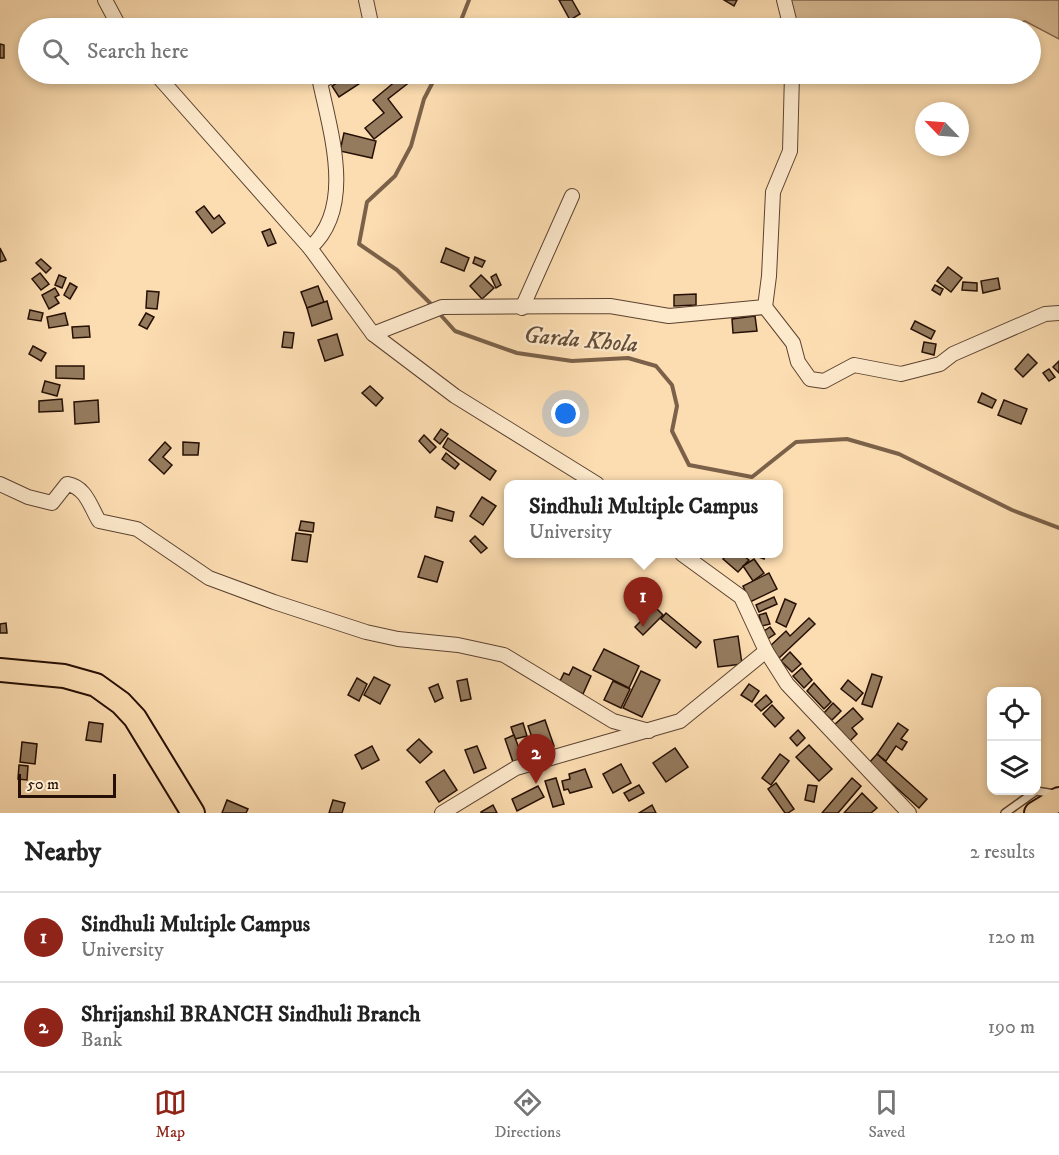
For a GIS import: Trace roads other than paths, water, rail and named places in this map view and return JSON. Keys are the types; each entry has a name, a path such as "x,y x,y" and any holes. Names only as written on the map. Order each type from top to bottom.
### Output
{"highway":[{"path":"0,670 64,676 96,685 121,703 135,718 193,813"},
{"path":"1036,813 1059,799"}],"street":[{"path":"105,0 115,18"},
{"path":"366,0 370,18"},
{"path":"784,0 788,18"},
{"path":"165,84 309,248 373,334 455,396 591,480"},
{"path":"309,248 322,237 332,217 336,186 320,84"},
{"path":"792,84 790,151 773,192 770,276 765,307 793,343 798,362 810,379 824,381 854,365 902,374 940,364 953,354 1012,328 1046,314 1059,313"},
{"path":"522,308 572,196"},
{"path":"373,334 442,307 610,306 669,316 765,307"},
{"path":"0,484 28,497 52,503 67,484 77,485 99,521 137,529 208,578 366,632 398,639 458,645 504,655 613,721 649,731"},
{"path":"687,558 741,597 766,651 787,684 909,813"},
{"path":"442,813 516,768 680,721 766,651"}],"lane":[{"path":"1005,813 1036,791 1059,794"}],"waterway":[{"path":"462,18 469,0"},
{"name":"Garda Khola","path":"432,84 424,99 411,146 395,176 367,202 359,244 397,270 434,307"},
{"name":"Garda Khola","path":"438,312 455,331 517,353 572,361 628,358 656,366 672,385 677,406 672,431 689,465 752,477 796,442 847,439 899,454 1012,510 1059,528"}],"place":[{"name":"Sindhuli Multiple Campus","path":"643,627"},
{"name":"Shrijanshil BRANCH Sindhuli Branch","path":"536,784"}]}
